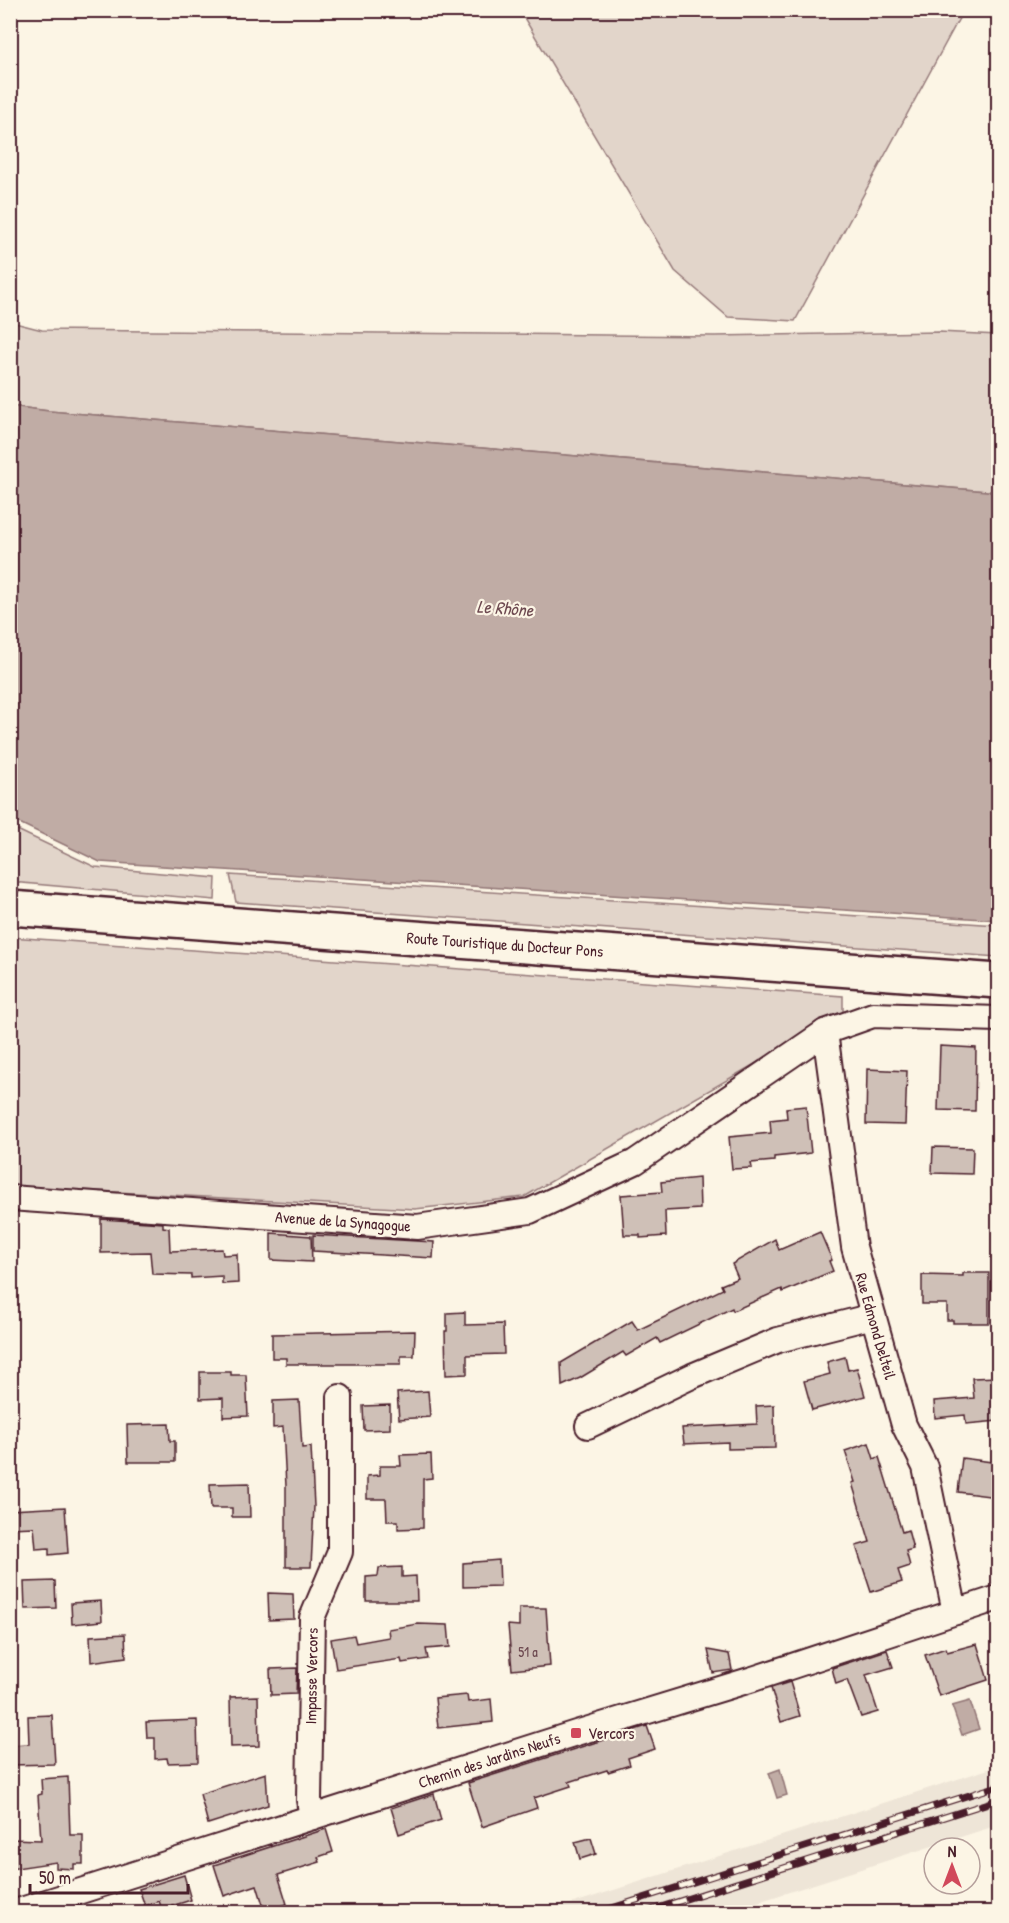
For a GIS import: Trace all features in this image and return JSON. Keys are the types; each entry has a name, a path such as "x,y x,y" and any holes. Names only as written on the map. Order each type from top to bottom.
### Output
{"highway":[{"name":"Route Touristique du Docteur Pons","path":"10,908 999,981"}],"street":[{"name":"Avenue de la Synagogue","path":"10,1198 417,1227 530,1211 635,1162 825,1032 873,1015 999,1019"},
{"name":"Rue Edmond Delteil","path":"825,1032 854,1247 904,1425 925,1467 955,1612"},
{"path":"588,1426 692,1376 778,1340 873,1316"},
{"name":"Impasse Vercors","path":"312,1817 309,1800 312,1618 339,1552 339,1397"},
{"name":"Chemin des Jardins Neufs","path":"15,1912 753,1679 999,1598"}],"shaded area":[{"path":"520,11 963,11 795,321 728,317 675,271"},
{"path":"11,322 42,330 715,336 939,332 998,335 998,492 11,406"},
{"path":"11,827 95,867 216,878 215,900 11,882"},
{"path":"230,875 998,925 998,957 236,902"},
{"path":"10,937 843,996 843,1013 524,1197 415,1209 11,1186"},
{"path":"998,1766 998,1825 964,1836 922,1836 922,1849 727,1912 546,1912"}],"water":[{"name":"Le Rhône","path":"10,406 998,492 998,920 100,862 11,819"},
{"path":"970,1701 979,1729 962,1735 952,1706"},
{"path":"780,1769 787,1795 777,1798 769,1773"}],"building":[{"path":"940,1046 976,1048 975,1111 938,1110"},
{"path":"867,1069 907,1071 905,1125 866,1124"},
{"path":"806,1106 811,1153 774,1157 774,1161 751,1163 752,1168 732,1169 729,1137 771,1133 770,1120 787,1118 786,1108"},
{"path":"933,1147 973,1148 972,1174 932,1173"},
{"path":"699,1178 700,1209 665,1211 666,1236 640,1238 640,1235 624,1235 621,1195 662,1192 661,1182"},
{"path":"101,1219 163,1223 163,1227 169,1228 170,1251 222,1249 223,1255 237,1254 238,1283 222,1284 222,1276 191,1278 191,1275 152,1274 150,1252 101,1253"},
{"path":"820,1232 832,1260 829,1261 833,1271 783,1292 782,1289 733,1311 732,1308 660,1343 657,1338 626,1356 623,1352 562,1386 561,1363 632,1321 638,1330 723,1289 721,1285 738,1278 732,1264 775,1239 779,1250"},
{"path":"271,1233 311,1236 312,1262 271,1260"},
{"path":"313,1235 434,1242 433,1258 313,1251"},
{"path":"963,1273 989,1273 989,1323 953,1323 953,1320 947,1320 947,1304 922,1304 922,1275 963,1276"},
{"path":"465,1312 465,1325 503,1324 504,1354 467,1355 467,1374 446,1375 447,1313"},
{"path":"415,1331 414,1356 401,1356 401,1364 286,1364 286,1358 272,1358 272,1334"},
{"path":"845,1357 848,1370 857,1368 865,1396 812,1410 804,1381 830,1374 827,1362"},
{"path":"200,1372 231,1372 231,1375 246,1375 248,1416 223,1417 223,1398 200,1399"},
{"path":"999,1377 998,1421 966,1424 965,1415 935,1418 934,1401 974,1398 972,1378"},
{"path":"428,1391 430,1417 399,1419 397,1393"},
{"path":"299,1400 302,1448 311,1447 314,1506 311,1567 286,1567 283,1427 273,1428 273,1401"},
{"path":"390,1405 390,1429 364,1430 363,1406"},
{"path":"774,1405 775,1448 728,1449 728,1442 684,1444 682,1428 757,1424 756,1406"},
{"path":"169,1424 170,1441 175,1441 175,1462 128,1462 127,1425"},
{"path":"869,1443 874,1459 879,1457 902,1532 908,1530 913,1549 906,1551 910,1566 898,1570 902,1582 871,1592 856,1546 870,1542 845,1451"},
{"path":"431,1454 432,1478 423,1479 423,1528 398,1529 398,1521 387,1521 386,1499 367,1499 367,1476 380,1475 380,1466 401,1466 400,1455"},
{"path":"962,1458 999,1463 997,1497 958,1492"},
{"path":"249,1483 250,1517 232,1517 232,1508 211,1508 210,1484"},
{"path":"65,1507 68,1553 49,1555 49,1548 36,1549 34,1527 10,1528 10,1510"},
{"path":"499,1560 500,1586 463,1587 463,1563"},
{"path":"402,1567 402,1577 416,1576 417,1601 366,1601 366,1577 378,1576 379,1568"},
{"path":"55,1581 56,1608 25,1609 24,1582"},
{"path":"268,1593 293,1594 294,1619 269,1620"},
{"path":"101,1601 102,1621 72,1624 71,1603"},
{"path":"519,1608 546,1608 550,1666 512,1670 508,1625 519,1626"},
{"path":"418,1624 448,1625 450,1647 426,1649 428,1659 402,1663 401,1659 336,1669 331,1639 354,1635 356,1643 389,1637 388,1629"},
{"path":"125,1634 126,1657 91,1662 90,1636"},
{"path":"977,1644 988,1680 939,1696 925,1655 946,1648 947,1652"},
{"path":"708,1650 729,1654 732,1670 713,1673"},
{"path":"887,1650 893,1667 866,1675 878,1712 861,1717 847,1680 836,1684 832,1668"},
{"path":"297,1668 296,1694 271,1695 270,1669"},
{"path":"790,1682 800,1716 781,1722 771,1688"},
{"path":"467,1695 468,1702 491,1699 493,1722 438,1728 435,1698"},
{"path":"258,1696 259,1746 231,1747 230,1697"},
{"path":"52,1715 55,1764 10,1765 10,1745 29,1744 28,1716"},
{"path":"197,1720 198,1762 168,1763 167,1758 155,1759 155,1738 147,1738 146,1722"},
{"path":"647,1726 655,1749 628,1758 630,1765 569,1782 571,1786 534,1798 537,1808 482,1827 468,1783"},
{"path":"266,1773 268,1805 208,1824 200,1794"},
{"path":"68,1777 70,1835 83,1835 83,1864 74,1864 74,1869 56,1868 56,1862 10,1869 10,1839 41,1840 38,1795 42,1794 41,1779"},
{"path":"434,1794 441,1820 399,1834 391,1808"},
{"path":"326,1829 333,1852 318,1857 320,1862 278,1875 287,1904 265,1911 257,1885 224,1896 214,1865"},
{"path":"591,1838 596,1854 580,1859 575,1842"},
{"path":"184,1875 191,1900 162,1909 159,1901 145,1906 139,1889"}],"railway":[{"path":"599,1912 998,1786"},
{"path":"645,1912 998,1800"}],"place":[{"name":"Vercors","path":"576,1733"}]}
